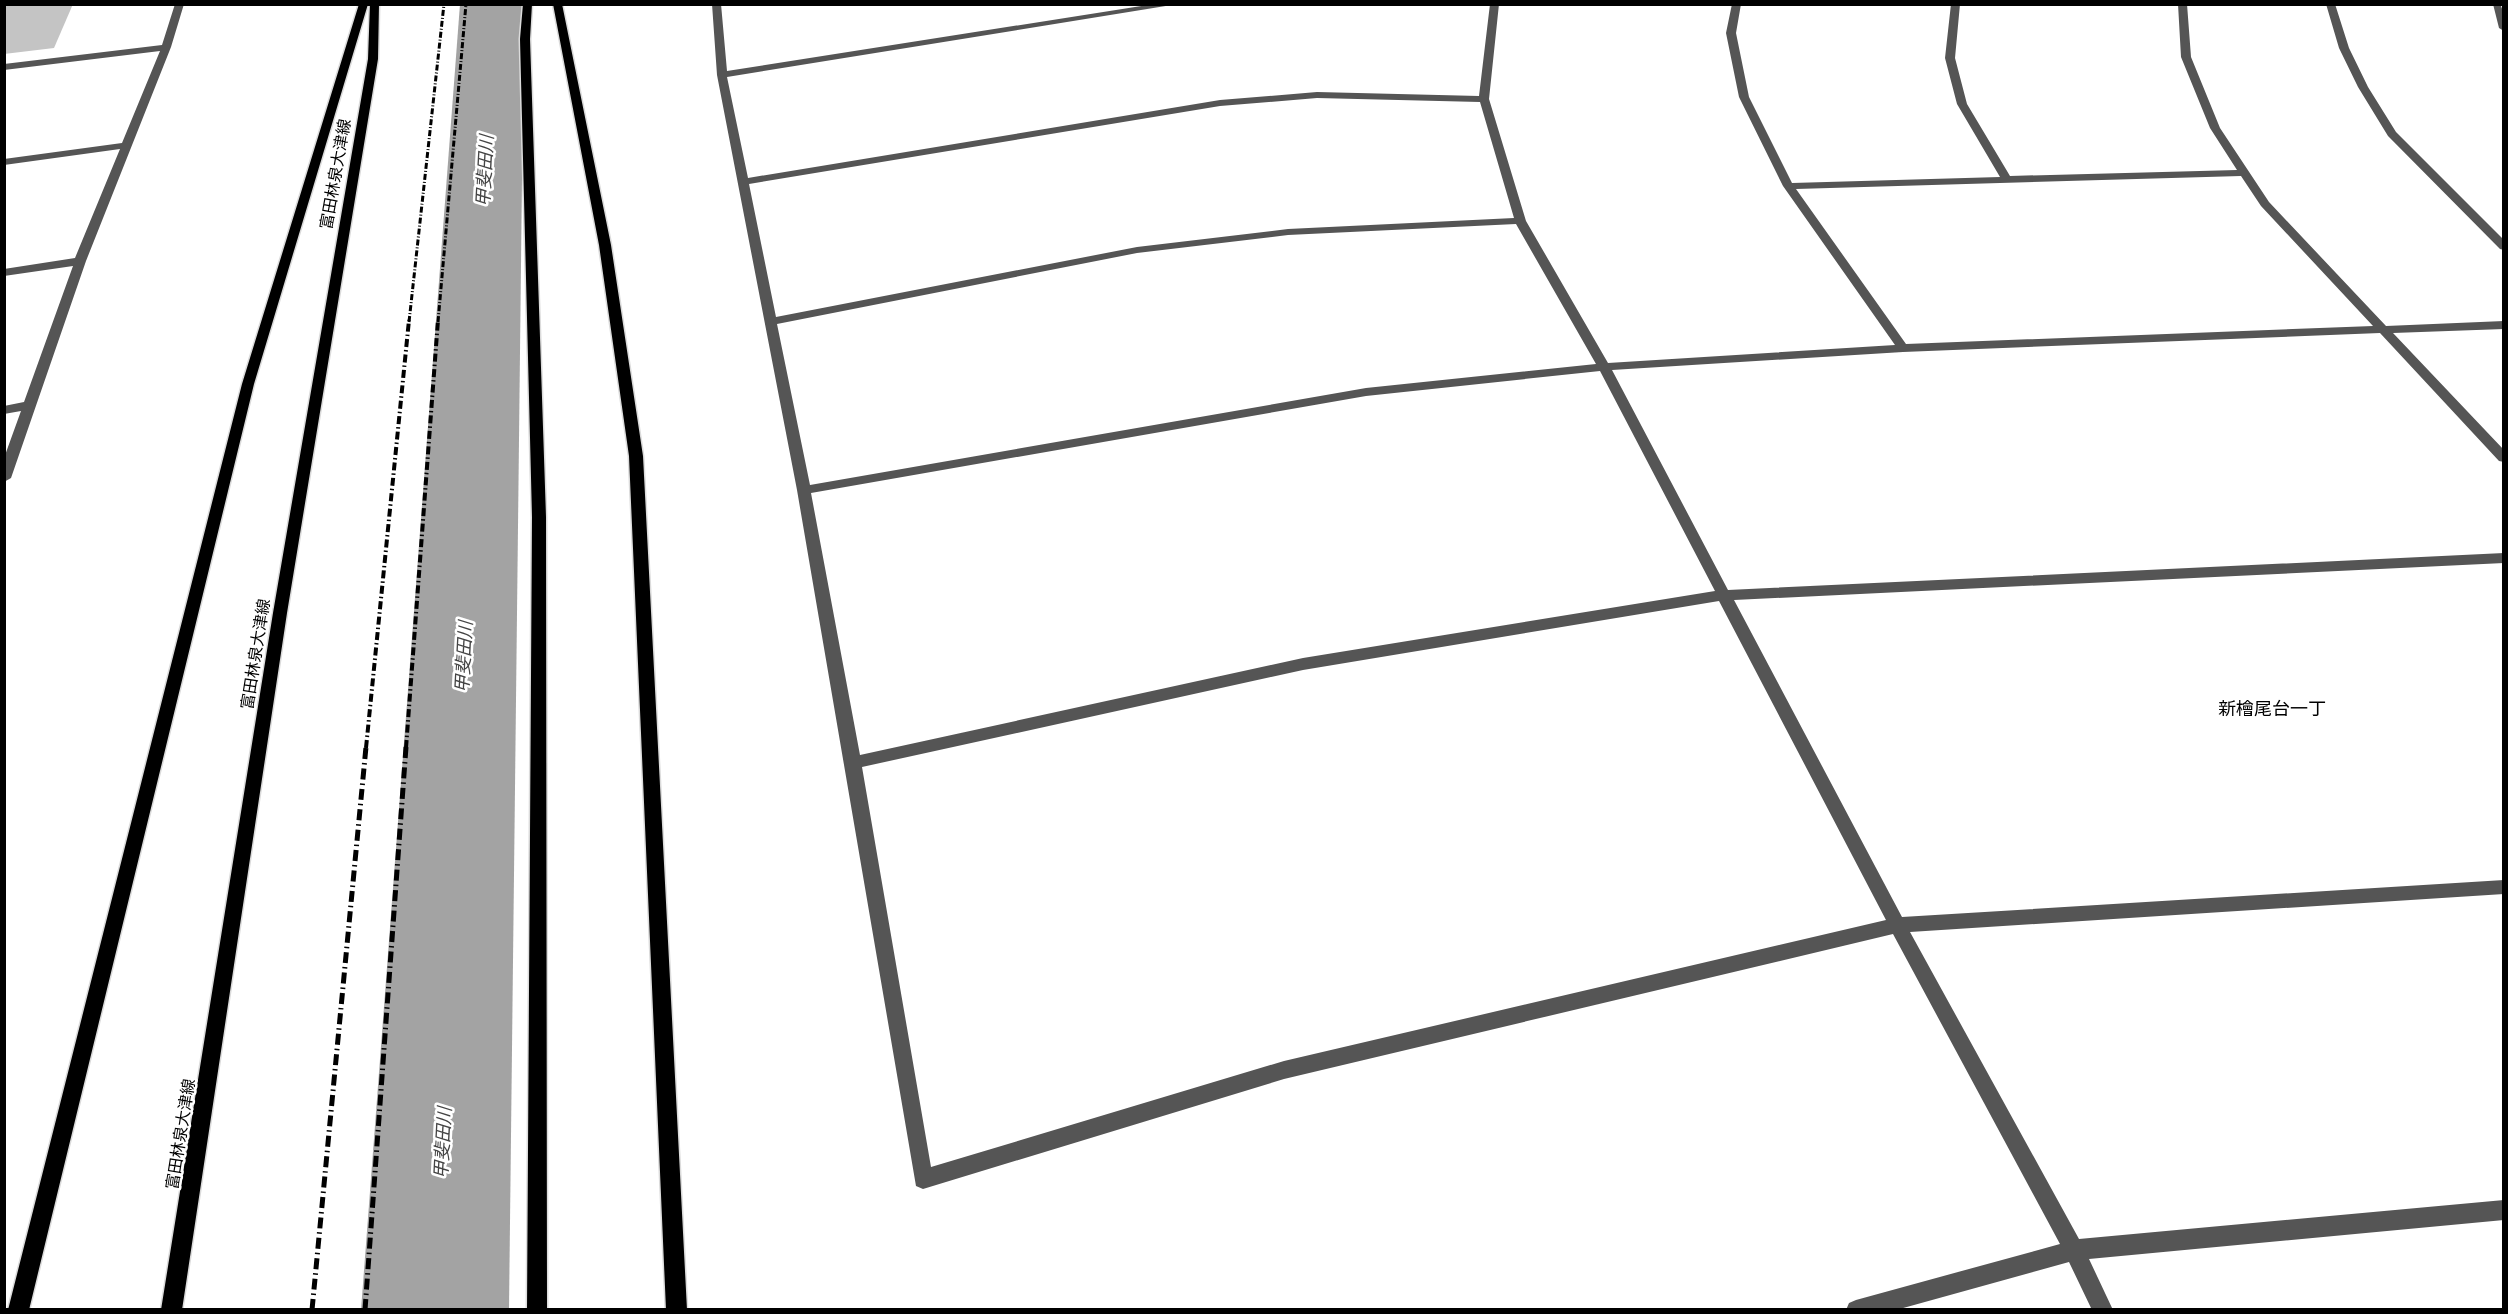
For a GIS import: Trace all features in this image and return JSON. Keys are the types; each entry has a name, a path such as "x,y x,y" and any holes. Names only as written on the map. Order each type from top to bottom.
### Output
{"main road":[{"path":"18,1310 248,384 364,4"},
{"name":"富田林泉大津線","path":"171,1310 278,624 373,59 375,4"},
{"path":"528,4 525,39 539,517 537,1310"},
{"path":"557,4 605,244 636,456 677,1310"}],"street":[{"path":"4,478 80,261 166,47 180,4"},
{"path":"716,4 722,75 804,490 923,1179 1284,1070 1897,925 2504,887"},
{"path":"722,75 1174,4"},
{"path":"1495,4 1484,99 1520,221 1604,367 1897,925 2074,1250 2103,1310"},
{"path":"1737,4 1731,33 1744,97 1788,186 1903,348"},
{"path":"1956,4 1950,58 1962,104 2007,180"},
{"path":"2182,4 2186,57 2216,128 2265,204 2504,458"},
{"path":"2330,4 2344,48 2363,87 2392,134 2504,248"},
{"path":"2496,6 2504,28"},
{"path":"4,67 166,47"},
{"path":"743,182 1220,103 1317,95 1484,99"},
{"path":"4,162 127,145"},
{"path":"1788,186 2245,173"},
{"path":"770,322 1137,250 1288,232 1520,221"},
{"path":"4,273 80,261"},
{"path":"804,490 1366,392 1604,367 1903,348 2504,325"},
{"path":"4,410 31,405"},
{"path":"853,764 1303,664 1724,595 2504,558"},
{"path":"1856,1310 2074,1250 2504,1210"}],"building":[{"path":"4,4 73,4 54,48 4,54"}],"waterway":[{"name":"甲斐田川","path":"435,1310 492,4"}],"railway":[{"path":"409,322 444,4"},
{"path":"438,322 466,4"},
{"path":"366,748 409,320"},
{"path":"406,748 438,320"},
{"path":"312,1310 366,747"},
{"path":"365,1310 406,747"}],"district":[{"name":"新檜尾台一丁","path":"2272,709"}]}
